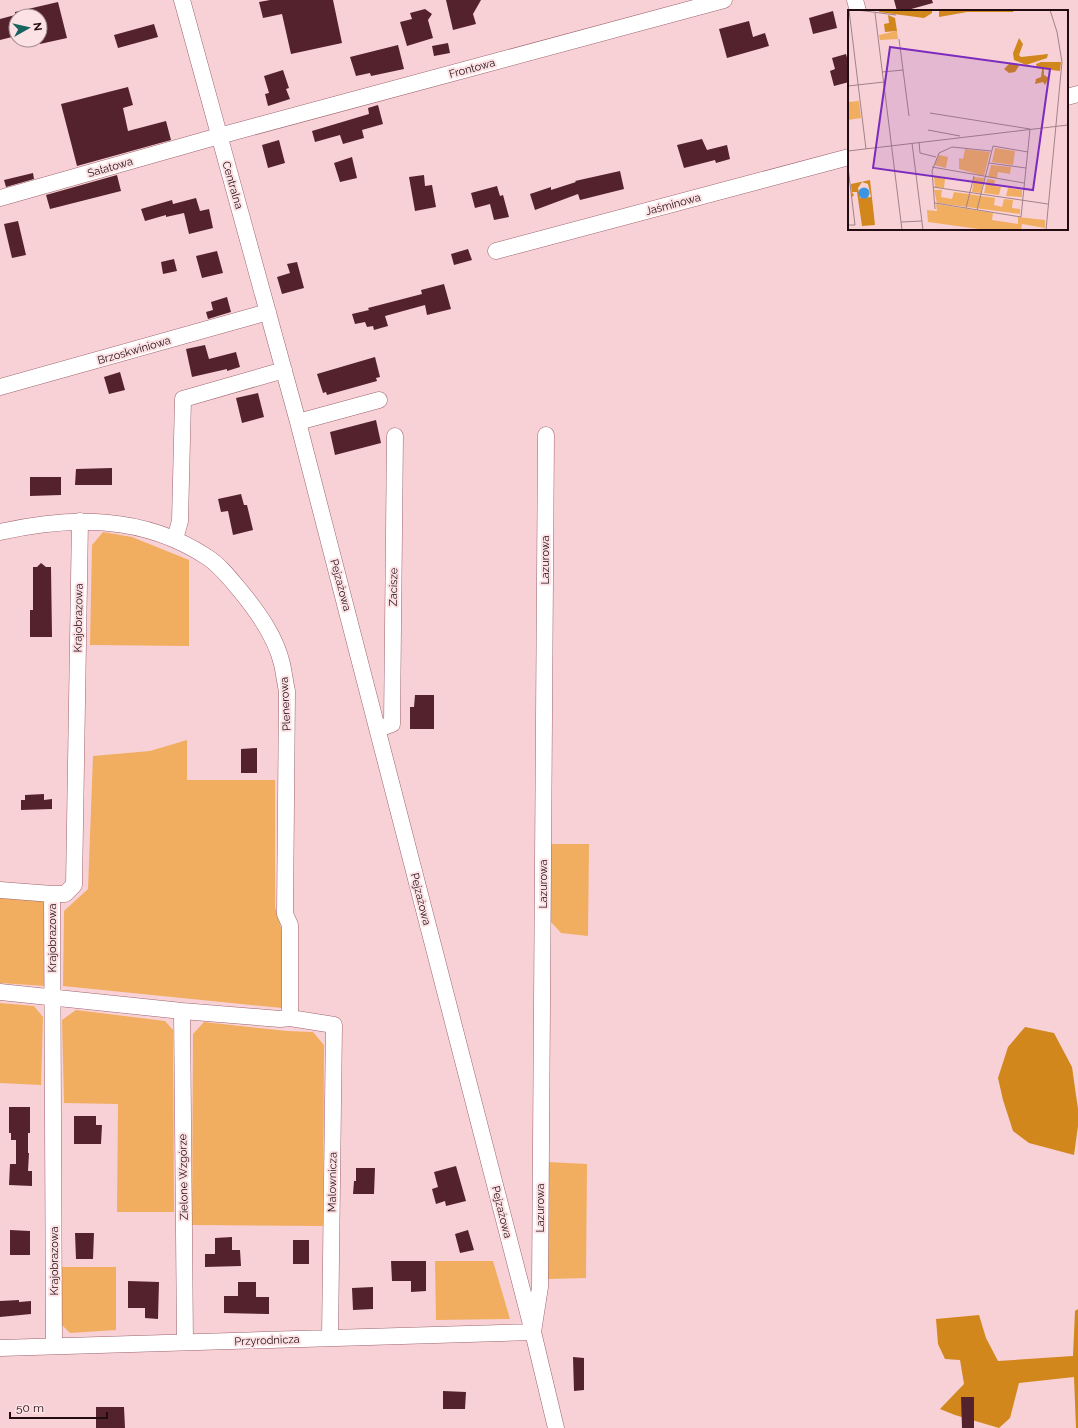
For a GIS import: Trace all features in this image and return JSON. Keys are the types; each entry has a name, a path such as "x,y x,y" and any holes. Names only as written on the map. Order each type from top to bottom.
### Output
{"street":[{"name":"Centralna","path":"182,0 284,370"},
{"name":"Frontowa","path":"219,136 724,0"},
{"path":"855,0 858,10"},
{"path":"1068,97 1078,94"},
{"name":"Sałatowa","path":"0,198 219,136"},
{"name":"Jaśminowa","path":"496,251 848,156"},
{"name":"Brzoskwiniowa","path":"0,387 268,312"},
{"path":"175,540 180,521 183,399 284,370"},
{"name":"Pejzażowa","path":"284,370 378,729 533,1332 556,1428"},
{"path":"298,422 379,400"},
{"name":"Lazurowa","path":"533,1332 540,1287 546,435"},
{"name":"Zacisze","path":"378,729 392,724 395,436"},
{"name":"Plenerowa","path":"0,532 41,524 80,521 131,525 175,540 208,558 226,574 266,625 276,645 282,664 287,691 285,914 290,925 290,1018"},
{"name":"Krajobrazowa","path":"54,1346 52,894 65,894 74,885 80,521"},
{"path":"0,890 52,894"},
{"path":"0,992 182,1011 280,1019 290,1018"},
{"name":"Zielone Wzgórze","path":"182,1011 185,1342"},
{"name":"Malownicza","path":"290,1018 334,1025 330,1338"},
{"name":"Przyrodnicza","path":"0,1348 533,1332"}],"shaded area":[{"path":"103,532 132,537 189,560 189,646 90,645 92,545"},
{"path":"187,740 187,780 275,780 275,907 282,931 282,1008 63,986 64,911 88,889 93,756 150,751"},
{"path":"551,844 589,844 588,936 561,933 550,921"},
{"path":"0,897 46,901 45,986 0,983"},
{"path":"0,1003 34,1006 43,1017 41,1085 0,1083"},
{"path":"76,1010 165,1021 173,1030 174,1212 117,1212 118,1104 64,1103 62,1020"},
{"path":"204,1022 287,1031 313,1032 324,1045 323,1226 192,1225 193,1034"},
{"path":"1025,1027 1054,1033 1072,1067 1078,1109 1078,1126 1074,1155 1029,1143 1013,1131 998,1078 1008,1047"},
{"path":"548,1162 587,1164 586,1278 548,1279"},
{"path":"435,1261 493,1261 510,1319 436,1320"},
{"path":"61,1267 116,1267 116,1330 70,1333 60,1323"},
{"path":"1078,1309 1078,1428 1076,1428 1074,1377 1019,1383 1010,1418 999,1428 940,1409 964,1384 960,1360 945,1359 938,1344 936,1319 979,1315 986,1338 998,1361 1073,1356 1075,1311"}],"building":[{"path":"270,0 333,0 342,43 291,54 282,14 263,18 259,2"},
{"path":"446,0 481,0 473,14 476,24 453,30"},
{"path":"894,0 932,0 933,3 908,10 897,10"},
{"path":"58,2 67,38 48,42 48,8 32,8"},
{"path":"425,9 432,14 428,20 433,38 407,46 400,22 412,19 410,13"},
{"path":"833,11 837,28 813,34 809,18"},
{"path":"8,17 8,38 0,40 0,19"},
{"path":"749,21 753,37 765,33 769,46 727,58 719,29"},
{"path":"154,24 158,37 118,48 114,35"},
{"path":"448,43 450,53 434,56 432,46"},
{"path":"398,45 404,69 371,76 370,73 356,76 350,57"},
{"path":"846,54 848,61 848,82 834,86 830,71 835,69 832,58"},
{"path":"283,70 289,88 286,89 290,99 268,106 265,94 269,93 264,76"},
{"path":"128,87 133,105 123,108 128,131 166,121 171,140 77,166 61,104"},
{"path":"378,105 383,124 362,130 364,138 343,144 340,135 315,142 312,131 369,114 368,108"},
{"path":"702,139 707,150 727,145 730,159 716,163 715,160 684,168 677,145"},
{"path":"279,140 285,163 268,168 262,145"},
{"path":"352,157 357,178 340,182 334,163"},
{"path":"620,171 624,189 580,200 578,194 535,210 530,194 551,187 551,190 576,182 575,181"},
{"path":"33,173 34,179 6,187 4,180"},
{"path":"117,175 121,191 50,209 46,195"},
{"path":"424,175 425,186 432,185 436,207 415,211 409,177"},
{"path":"497,186 500,196 503,195 509,217 494,220 490,204 475,208 471,193"},
{"path":"196,198 200,211 209,209 213,228 189,234 184,213 166,217 166,215 145,221 141,209 172,200 173,204"},
{"path":"18,221 26,255 12,258 4,224"},
{"path":"468,249 472,260 454,265 451,254"},
{"path":"217,251 223,273 202,278 196,256"},
{"path":"174,259 177,271 163,274 161,262"},
{"path":"297,262 304,288 282,294 277,277 290,273 287,264"},
{"path":"444,284 451,309 427,315 425,305 385,316 388,326 374,330 373,326 367,327 365,322 355,324 352,314 369,310 368,308 422,294 421,290"},
{"path":"227,297 231,312 208,319 206,312 213,310 211,302"},
{"path":"205,345 209,359 236,352 240,367 227,371 227,369 192,377 186,349"},
{"path":"375,357 380,377 376,378 377,381 327,395 326,392 323,393 317,374"},
{"path":"120,372 125,390 109,394 104,377"},
{"path":"258,393 264,417 242,423 236,398"},
{"path":"376,420 381,443 335,455 330,432"},
{"path":"112,468 112,485 75,485 76,469"},
{"path":"30,477 61,477 61,495 30,496"},
{"path":"241,494 244,505 247,505 253,530 233,535 228,511 221,512 218,499"},
{"path":"41,563 46,567 51,567 52,637 30,637 30,610 33,610 33,567 37,567"},
{"path":"415,695 434,695 434,729 410,729 410,707 414,707"},
{"path":"257,748 257,773 241,773 241,749"},
{"path":"44,794 44,800 52,799 52,809 21,810 21,800 25,800 25,795"},
{"path":"9,1107 30,1107 28,1171 32,1171 32,1186 9,1185 10,1164 16,1164 16,1140 11,1140 11,1133 9,1133"},
{"path":"74,1116 96,1116 96,1125 102,1125 101,1144 74,1144"},
{"path":"456,1166 466,1201 446,1206 445,1201 436,1204 432,1189 438,1187 434,1172"},
{"path":"356,1168 375,1168 374,1194 353,1194 354,1181 356,1181"},
{"path":"10,1230 30,1231 30,1255 10,1255"},
{"path":"468,1230 474,1250 460,1253 455,1234"},
{"path":"75,1233 94,1233 93,1259 76,1259"},
{"path":"232,1237 232,1250 240,1250 241,1266 205,1267 205,1254 215,1254 215,1238"},
{"path":"293,1240 309,1240 309,1264 293,1264"},
{"path":"391,1261 426,1261 426,1291 411,1292 411,1281 392,1281"},
{"path":"128,1281 159,1282 158,1319 145,1318 145,1308 128,1308"},
{"path":"238,1282 256,1282 256,1297 269,1297 269,1314 224,1313 224,1296 238,1296"},
{"path":"373,1287 373,1309 353,1310 352,1288"},
{"path":"19,1300 19,1302 31,1301 31,1314 0,1317 0,1301"},
{"path":"573,1357 584,1358 584,1390 574,1391"},
{"path":"443,1391 466,1392 465,1409 443,1409"},
{"path":"961,1397 974,1397 974,1428 962,1428"},
{"path":"96,1407 124,1407 125,1428 96,1428"}]}
